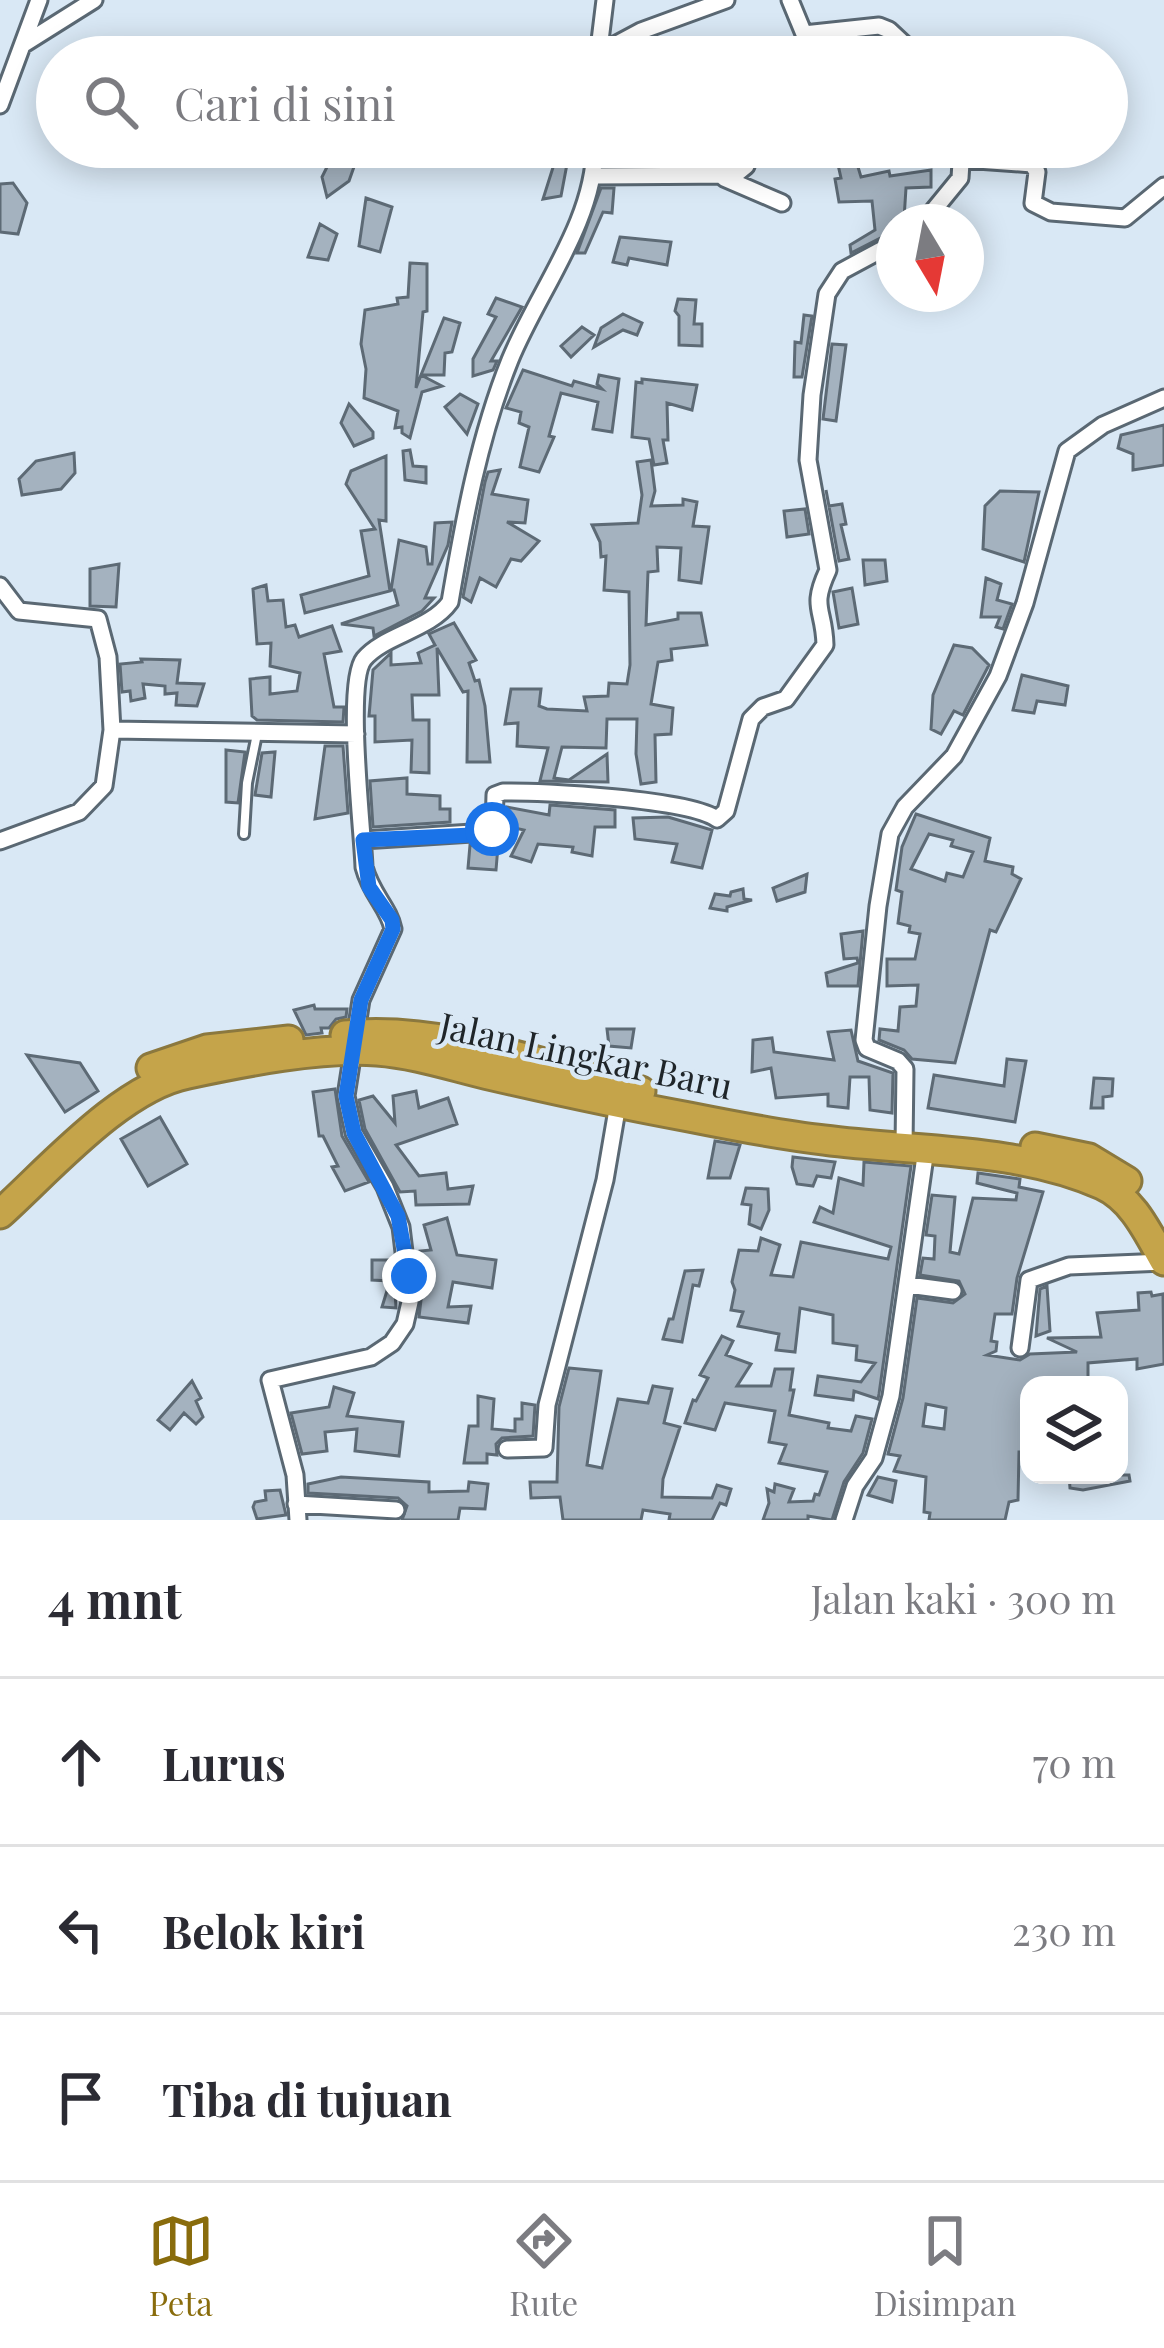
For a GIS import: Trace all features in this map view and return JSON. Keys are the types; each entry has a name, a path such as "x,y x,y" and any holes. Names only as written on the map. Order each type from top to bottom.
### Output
{"highway":[{"name":"Jalan Lingkar Baru","path":"0,1214 102,1123 157,1084 184,1074 388,1032 474,1047 688,1104 831,1124 1019,1161 1108,1187 1135,1212 1164,1261"},
{"name":"Jalan Lingkar Baru","path":"0,1192 140,1072 207,1048 355,1042 618,1104 825,1141 1024,1144 1089,1158 1138,1190 1164,1227"}],"street":[{"path":"0,106 39,0"},
{"path":"37,36 94,0"},
{"path":"600,36 605,0"},
{"path":"631,36 726,0"},
{"path":"790,0 804,34 879,26 895,36"},
{"path":"24,44 36,36"},
{"path":"396,1510 297,1512 295,1475 269,1380 371,1357 401,1334 410,1302 398,1216 354,1133 349,1113 347,1078 361,1000 393,929 369,887 356,734 359,670 363,660 438,615 450,602 470,491 493,406 525,327 562,257 596,168"},
{"path":"596,176 722,176 743,168"},
{"path":"939,204 956,184 960,168"},
{"path":"1034,168 1033,203 1051,212 1125,218 1164,186"},
{"path":"722,176 782,203"},
{"path":"363,840 488,832 494,826 495,795 503,792 628,800 700,810 717,819 726,812 751,719 764,707 786,699 824,645 816,604 828,570 808,460 812,395 827,294 842,271 876,253"},
{"path":"844,1520 855,1486 874,1458 891,1396 908,1285 912,1141 905,1069 898,1061 867,1048 864,1040 890,834 905,807 954,756 998,676 1025,603 1067,451 1102,424 1164,398"},
{"path":"0,586 19,610 98,619 108,657 112,730 104,786 87,806 0,841"},
{"path":"112,730 356,734"},
{"path":"507,1450 544,1448 547,1405 605,1180 618,1104"},
{"path":"1020,1348 1029,1280 1069,1266 1164,1261"},
{"path":"908,1285 953,1291"}],"lane":[{"path":"244,834 247,783 258,733"}],"building":[{"path":"326,168 354,168 349,181 327,197 322,177"},
{"path":"553,168 566,168 561,196 543,199"},
{"path":"839,168 858,168 861,177 931,170 931,187 906,188 905,204 876,204 876,240 851,253 850,245 875,230 872,201 839,202 835,179 841,178"},
{"path":"13,183 27,203 18,234 0,232 0,184"},
{"path":"601,188 614,188 612,213 603,212 585,253 577,253"},
{"path":"366,198 392,207 380,252 359,246"},
{"path":"320,224 337,234 328,260 308,257"},
{"path":"620,237 671,242 667,265 629,258 627,265 613,262"},
{"path":"410,263 427,264 427,311 423,312 416,388 421,375 442,386 422,392 410,438 402,427 395,428 398,411 364,398 366,369 361,344 365,310 398,304 397,298 408,297"},
{"path":"496,298 522,307 491,361 497,361 493,370 473,376 473,359 496,317 488,314"},
{"path":"678,299 696,300 694,324 702,324 702,346 679,345"},
{"path":"623,314 642,323 637,335 623,330 594,347 601,328"},
{"path":"804,315 812,316 802,377 794,377 795,342 801,343"},
{"path":"444,318 460,323 452,352 445,353 444,375 421,375"},
{"path":"582,327 594,335 571,357 561,346"},
{"path":"832,344 846,345 836,421 823,419"},
{"path":"523,370 572,386 574,381 602,389 597,384 599,375 619,379 612,432 593,429 598,402 561,393 549,436 554,437 539,472 520,467 529,427 519,423 521,412 506,408"},
{"path":"636,382 697,385 692,410 667,403 668,440 663,440 667,463 654,465 649,439 632,437"},
{"path":"460,394 478,404 467,434 445,407"},
{"path":"349,404 373,432 373,438 354,446 341,423"},
{"path":"1164,425 1164,465 1133,470 1133,454 1118,448 1121,435"},
{"path":"410,450 413,466 426,467 426,483 405,480 403,451"},
{"path":"74,453 75,473 61,489 22,495 19,479 36,461"},
{"path":"386,456 386,521 379,520 390,591 305,613 301,595 369,576 361,531 375,529 346,484 351,471"},
{"path":"651,460 655,491 651,506 683,505 683,499 697,502 693,526 709,527 701,583 679,580 681,548 657,547 658,571 648,572 646,625 678,619 678,613 701,613 707,645 671,649 672,660 658,662 651,704 673,708 671,734 655,735 656,782 641,784 637,719 607,719 606,748 562,747 554,778 569,780 607,754 608,782 540,781 548,748 517,746 518,723 505,724 511,689 541,689 539,706 547,709 587,711 584,697 608,696 609,683 627,684 629,592 604,590 606,556 601,557 592,525 638,523 642,495 637,462"},
{"path":"500,470 492,494 528,500 525,523 507,522 539,541 521,561 511,559 496,587 480,578 471,602 463,597 485,482 488,472"},
{"path":"826,490 829,506 842,504 846,524 841,525 849,559 839,561"},
{"path":"1000,491 1039,492 1024,562 983,549 985,506"},
{"path":"805,509 809,534 787,537 784,511"},
{"path":"452,522 448,545 425,598 434,598 422,611 374,636 373,628 341,624 398,605 391,590 399,540 426,547 428,564 432,564 435,523"},
{"path":"863,560 885,560 887,581 865,585"},
{"path":"119,564 116,607 90,606 90,569"},
{"path":"986,578 1001,584 997,600 1012,604 1003,629 996,627 1000,617 981,617"},
{"path":"266,585 268,601 283,600 286,627 295,625 299,637 332,626 341,651 324,654 334,707 344,707 343,722 257,720 252,716 250,679 270,677 270,694 297,691 300,673 270,666 271,643 257,644 253,589"},
{"path":"852,588 858,624 839,628 833,592"},
{"path":"454,623 476,660 469,663 485,706 490,762 467,762 468,691 463,692 437,648 439,695 412,695 413,720 429,720 429,773 411,772 412,740 375,742 375,716 369,716 373,670 391,653 391,665 421,663 418,653 435,645 429,634"},
{"path":"954,645 972,648 989,665 963,715 954,711 941,734 931,729 933,695"},
{"path":"180,660 177,683 204,684 197,706 176,705 177,693 165,694 165,686 143,684 145,698 131,701 130,691 122,692 120,664"},
{"path":"1022,675 1068,686 1065,705 1037,701 1034,713 1013,710"},
{"path":"325,746 343,746 348,813 315,819"},
{"path":"226,750 245,752 238,803 226,802"},
{"path":"275,752 271,797 255,795 262,753"},
{"path":"407,778 407,794 440,796 440,809 450,809 450,822 373,827 370,781"},
{"path":"550,805 615,810 615,827 595,827 592,856 572,852 573,847 538,844 531,862 511,856 524,830 506,826 507,807 549,815"},
{"path":"916,814 990,838 985,861 1013,867 1012,874 1021,879 996,932 990,930 955,1063 912,1059 904,1050 879,1040 880,1029 898,1031 900,1007 916,1006 918,985 887,986 887,959 915,959 920,934 898,923 902,892 896,890 902,847","holes":["929,834 953,840 951,846 973,852 963,877 947,873 945,881 911,869"]},
{"path":"668,817 712,830 702,868 672,862 677,844 635,839 633,818"},
{"path":"470,845 498,846 496,870 468,868"},
{"path":"807,874 805,892 777,901 773,888"},
{"path":"743,889 744,899 752,900 727,907 727,911 710,908 715,894 730,896"},
{"path":"863,931 858,986 828,986 826,973 858,963 857,958 844,959 841,934"},
{"path":"314,1005 315,1009 347,1009 346,1017 321,1028 322,1033 306,1035 294,1010"},
{"path":"607,1029 634,1029 631,1048 609,1046"},
{"path":"851,1030 858,1061 893,1073 892,1113 870,1110 869,1077 850,1077 848,1108 828,1106 828,1094 776,1098 771,1068 752,1072 753,1040 772,1038 774,1052 834,1060 828,1032"},
{"path":"27,1055 80,1063 98,1091 65,1112"},
{"path":"1007,1059 1026,1061 1015,1122 928,1108 934,1075 1004,1086"},
{"path":"1094,1078 1113,1079 1112,1096 1103,1097 1103,1108 1091,1108"},
{"path":"335,1089 342,1136 369,1182 345,1191 332,1167 338,1166 319,1136 313,1092"},
{"path":"416,1091 419,1108 448,1098 457,1124 396,1145 419,1176 446,1173 448,1189 473,1186 469,1204 416,1205 415,1191 400,1192 365,1129 359,1100 373,1096 395,1123 393,1096"},
{"path":"160,1117 187,1164 148,1186 121,1139"},
{"path":"715,1141 740,1145 730,1178 708,1178"},
{"path":"793,1157 835,1162 831,1178 817,1176 813,1186 797,1184"},
{"path":"864,1162 911,1166 878,1399 854,1391 853,1400 815,1395 818,1376 861,1382 875,1363 856,1360 857,1346 833,1343 833,1315 800,1308 795,1352 776,1350 779,1334 738,1326 743,1312 731,1310 732,1282 739,1250 758,1251 761,1238 780,1245 771,1275 793,1277 801,1242 888,1259 891,1247 814,1222 820,1207 833,1213 839,1178 863,1185"},
{"path":"978,1173 1020,1179 1019,1187 1043,1192 1017,1278 1012,1314 995,1314 991,1341 997,1342 996,1351 987,1355 1020,1360 1030,1354 1077,1352 1047,1338 1101,1337 1097,1313 1139,1310 1138,1293 1151,1292 1152,1296 1163,1294 1164,1364 1137,1369 1137,1359 1088,1363 1088,1376 1020,1376 1018,1500 1009,1502 1005,1520 929,1520 930,1513 924,1512 926,1477 894,1471 900,1456 888,1454 903,1398 917,1298 953,1303 965,1294 959,1281 920,1275 923,1258 934,1259 935,1236 926,1235 932,1195 955,1197 950,1252 959,1254 973,1198 1016,1200 1017,1193 977,1183","holes":["926,1404 946,1408 944,1429 923,1426"]},
{"path":"746,1188 768,1189 769,1210 761,1229 749,1224 751,1205 742,1204"},
{"path":"447,1218 457,1255 496,1260 492,1288 453,1282 448,1307 471,1306 468,1323 419,1317 420,1251 431,1250 424,1225"},
{"path":"372,1260 393,1260 396,1308 382,1307 390,1281 372,1280"},
{"path":"703,1270 699,1286 693,1285 682,1342 663,1339 685,1271"},
{"path":"1047,1286 1050,1331 1036,1336 1040,1289"},
{"path":"722,1336 733,1341 726,1355 751,1364 737,1386 771,1386 775,1369 793,1369 789,1415 851,1431 856,1416 872,1419 863,1453 844,1482 832,1520 808,1516 808,1520 763,1520 769,1503 767,1489 774,1492 775,1484 794,1489 789,1502 813,1501 827,1472 779,1463 786,1445 769,1442 775,1411 725,1403 715,1430 685,1423 708,1378 700,1375"},
{"path":"569,1368 601,1371 587,1465 602,1468 618,1399 648,1403 653,1386 672,1389 664,1423 680,1427 662,1497 712,1498 717,1485 731,1489 726,1505 720,1503 712,1520 669,1520 670,1514 643,1510 641,1520 563,1520 560,1497 531,1498 530,1482 557,1482 559,1407"},
{"path":"192,1381 201,1398 196,1401 203,1417 196,1424 184,1413 170,1430 158,1420"},
{"path":"334,1387 354,1393 347,1416 403,1422 399,1456 355,1451 357,1429 325,1432 327,1451 302,1454 291,1413 329,1407"},
{"path":"478,1396 494,1399 492,1429 515,1431 515,1419 522,1419 522,1403 535,1405 533,1436 502,1438 496,1444 497,1455 487,1454 487,1463 464,1463 469,1426 478,1426"},
{"path":"341,1477 429,1482 429,1492 468,1491 469,1482 488,1484 485,1509 460,1508 458,1520 402,1520 407,1506 398,1498 308,1493 308,1484"},
{"path":"878,1477 896,1481 892,1502 868,1495"},
{"path":"1070,1484 1114,1484 1083,1490"},
{"path":"280,1490 286,1515 257,1519 255,1502 266,1500 265,1491"}],"route":[{"path":"409,1276 398,1216 354,1133 346,1096 361,1000 393,929 369,887 363,840 472,835 492,829"}]}
